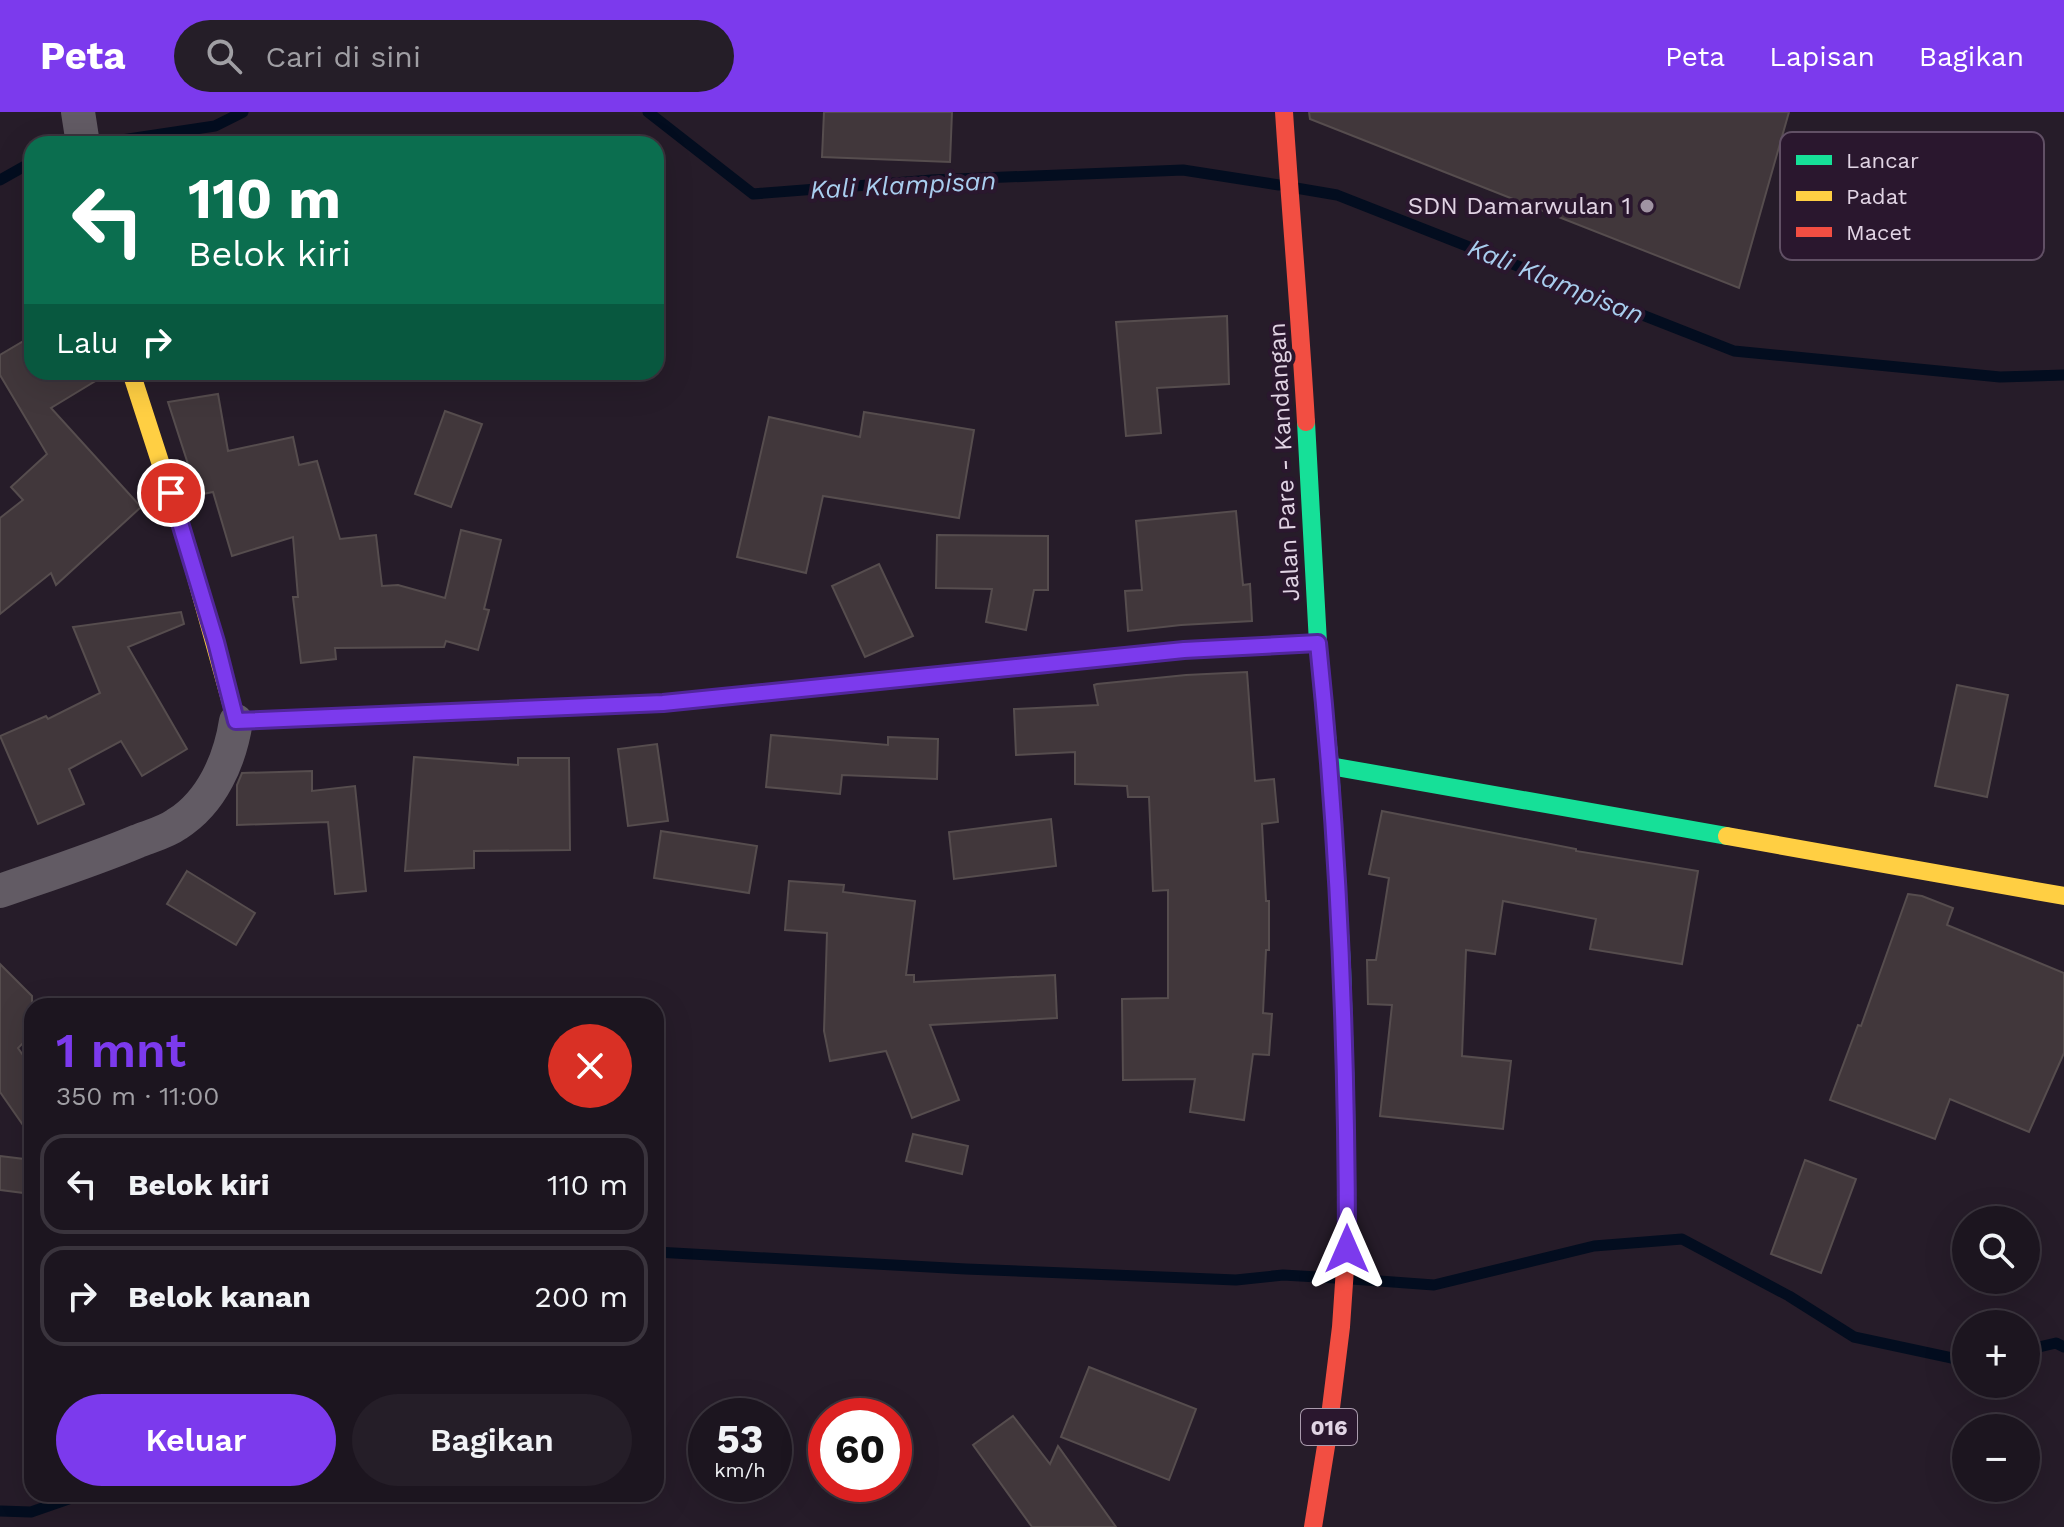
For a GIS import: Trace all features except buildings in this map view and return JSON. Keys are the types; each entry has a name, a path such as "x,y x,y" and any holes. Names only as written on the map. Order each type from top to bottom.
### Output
{"street":[{"name":"Jalan Pare - Kandangan","path":"1284,112 1298,287 1318,643 1330,766 1346,1101 1347,1249 1341,1327 1313,1527"},
{"path":"0,891 115,851 177,824 199,804 228,759 236,721 216,642 134,380"},
{"path":"236,721 663,703 1184,650 1318,643"},
{"path":"1330,766 2064,896"}],"waterway":[{"name":"Kali Klampisan","path":"148,136 215,126 243,112"},
{"name":"Kali Klampisan","path":"648,112 753,194 932,180 1183,170 1279,185"},
{"name":"Kali Klampisan","path":"0,180 24,166"},
{"name":"Kali Klampisan","path":"1296,188 1337,195 1734,351 2000,377 2064,375"},
{"path":"1352,1279 1434,1285 1594,1246 1682,1239 1789,1296 1854,1337 1952,1358"},
{"path":"664,1252 1236,1280 1283,1275 1335,1278"},
{"path":"2040,1347 2056,1343 2064,1347"},
{"path":"0,1511 31,1512 60,1502"}],"traffic: fast":[{"path":"1306,422 1318,643 1330,766 1342,967 1347,1239"},
{"path":"455,712 663,703 971,672"},
{"path":"1330,766 1727,836"}],"traffic: slow":[{"path":"134,380 187,545 236,721 455,712"},
{"path":"1727,836 2064,896"}],"traffic: jam":[{"path":"1284,112 1306,422"},
{"path":"971,672 1184,650 1318,643"},
{"path":"1313,1527 1341,1327 1347,1239"}],"place":[{"name":"SDN Damarwulan 1","path":"1647,206"}],"route":[{"path":"171,493 216,642 236,721 663,703 1184,650 1318,643 1330,766 1342,967 1347,1249"}]}
